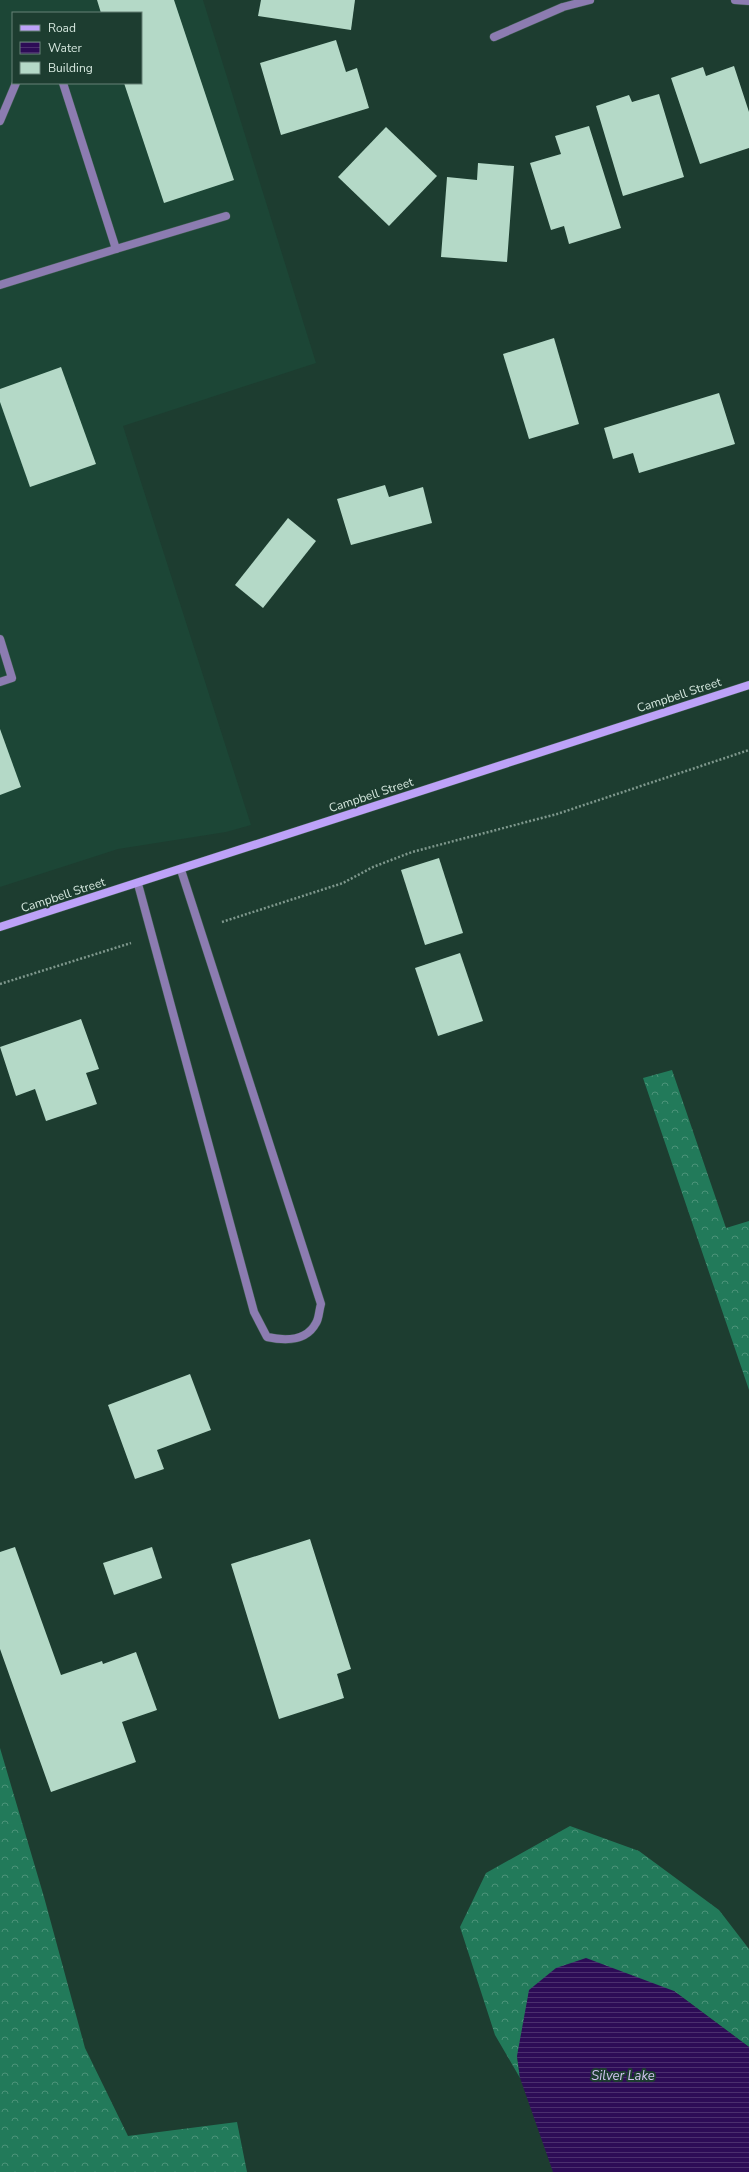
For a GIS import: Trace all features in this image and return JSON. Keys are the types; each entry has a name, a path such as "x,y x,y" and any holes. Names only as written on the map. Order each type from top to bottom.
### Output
{"main road":[{"name":"Campbell Street","path":"0,927 138,884 749,685"}],"street":[{"path":"494,37 563,8 590,0"},
{"path":"735,0 749,1"},
{"path":"0,121 16,84"},
{"path":"63,84 116,249"},
{"path":"0,285 226,216"},
{"path":"0,639 12,678 0,682"},
{"path":"138,884 254,1312 267,1337 285,1341 303,1336 316,1324 321,1304 181,870"}],"path":[{"path":"199,928 247,915 343,883 373,867 412,852 557,814 749,750"},
{"path":"0,984 79,958 152,938"}],"shaded area":[{"path":"0,0 203,0 316,363 123,426 251,825 226,832 118,849 0,887"}],"green space":[{"path":"672,1070 726,1228 749,1221 749,1390 643,1078"},
{"path":"0,1748 44,1897 85,2048 128,2136 237,2122 247,2172 0,2172"},
{"path":"570,1826 639,1851 719,1910 749,1949 749,2047 674,1991 517,2056 520,2078 495,2035 460,1927 486,1873"}],"water":[{"name":"Silver Lake","path":"586,1958 674,1991 749,2047 749,2172 553,2172 520,2078 517,2056 529,1990 556,1968"}],"building":[{"path":"97,0 174,0 234,180 164,203 124,84 142,84 142,12 101,12"},
{"path":"261,0 355,0 351,30 258,16"},
{"path":"336,40 346,72 357,68 369,108 281,135 260,63"},
{"path":"734,66 749,112 749,148 700,164 671,78 703,67 706,76"},
{"path":"659,94 684,177 623,196 596,106 629,95 632,102"},
{"path":"589,126 621,228 569,244 564,226 551,230 530,163 561,154 555,136"},
{"path":"386,127 437,176 389,226 338,177"},
{"path":"478,163 514,166 507,262 441,257 447,177 477,180"},
{"path":"554,338 579,424 529,439 503,354"},
{"path":"61,367 96,464 30,487 0,402 0,389"},
{"path":"719,393 735,444 639,473 633,453 613,459 604,428"},
{"path":"385,485 389,497 423,487 432,523 351,545 337,499"},
{"path":"288,518 316,541 263,608 235,585"},
{"path":"0,729 21,787 0,795"},
{"path":"439,858 463,933 425,945 401,870"},
{"path":"460,953 483,1021 438,1036 415,968"},
{"path":"81,1019 99,1069 86,1073 97,1104 46,1121 35,1089 16,1096 0,1047"},
{"path":"190,1374 211,1430 157,1450 164,1469 135,1479 108,1405"},
{"path":"310,1539 351,1669 337,1674 344,1698 279,1719 231,1564"},
{"path":"15,1547 61,1675 102,1661 103,1664 136,1652 157,1710 122,1722 136,1762 51,1792 0,1649 0,1552"},
{"path":"152,1547 162,1578 114,1595 103,1563"}]}
